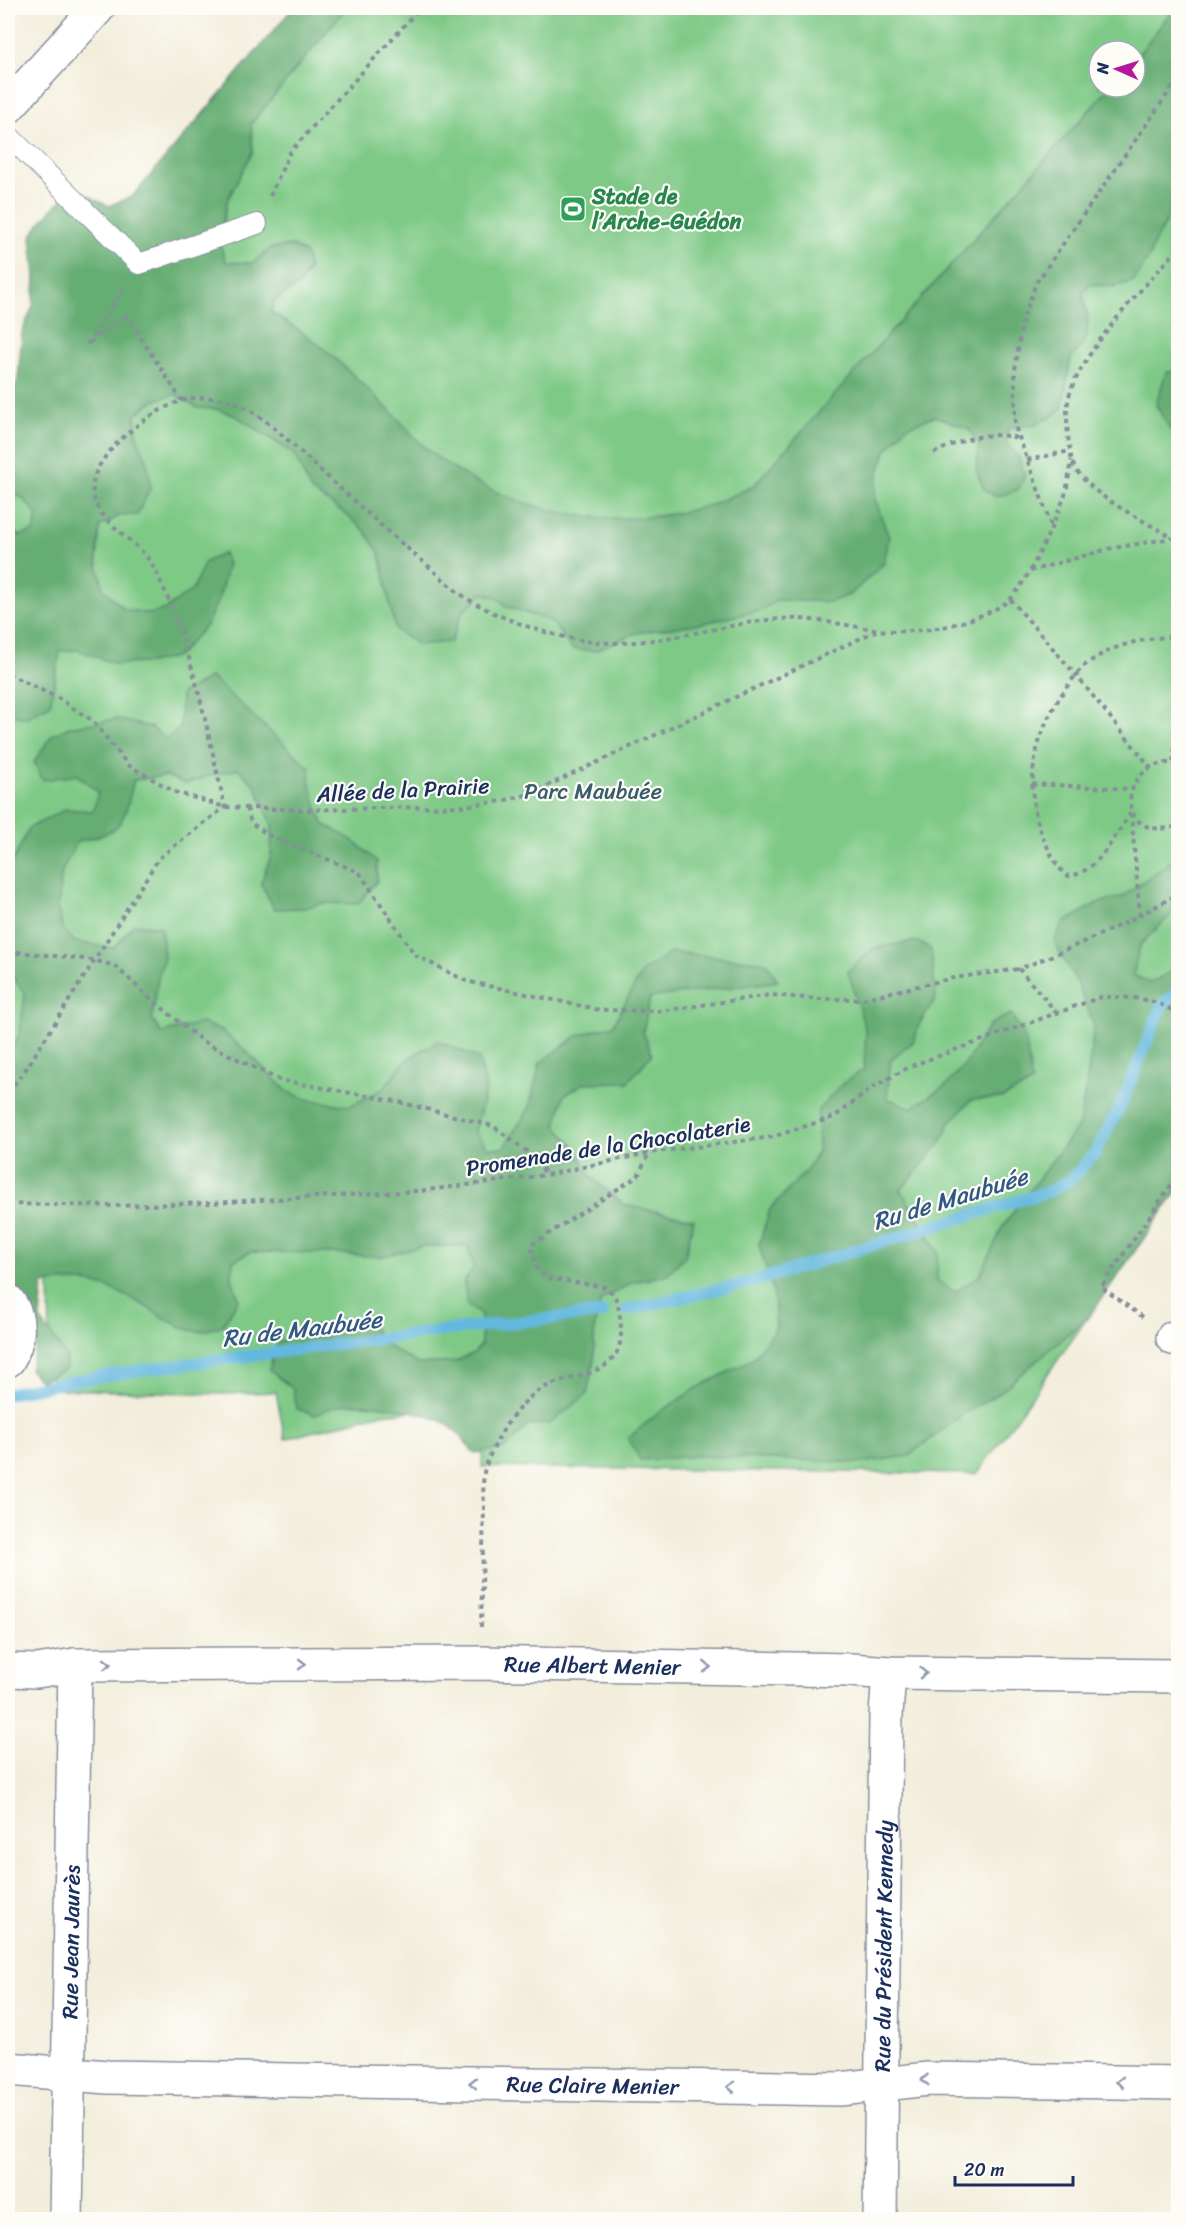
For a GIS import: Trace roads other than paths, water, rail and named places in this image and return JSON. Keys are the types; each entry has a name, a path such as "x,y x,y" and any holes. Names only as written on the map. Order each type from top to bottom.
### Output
{"street":[{"path":"8,107 98,8"},
{"path":"8,1301 17,1321 18,1336 14,1351 8,1360"},
{"name":"Rue Albert Menier","path":"8,1670 38,1671 75,1665 481,1663 1179,1676"},
{"name":"Rue Jean Jaurès","path":"66,2220 75,1665"},
{"name":"Rue du Président Kennedy","path":"880,2220 886,1715 889,1672"},
{"name":"Rue Claire Menier","path":"8,2069 108,2077 840,2089 928,2079 1179,2083"}],"lane":[{"path":"8,135 139,264 257,224"}],"waterway":[{"name":"Ru de Maubuée","path":"627,1310 755,1281 1053,1190 1071,1179 1095,1153 1121,1105 1162,1005 1178,991"},
{"name":"Ru de Maubuée","path":"8,1394 71,1381 168,1366 603,1313"}],"place":[{"name":"Stade de l’Arche-Guédon","path":"573,209"}],"park label":[{"name":"Parc Maubuée","path":"593,791"}]}
